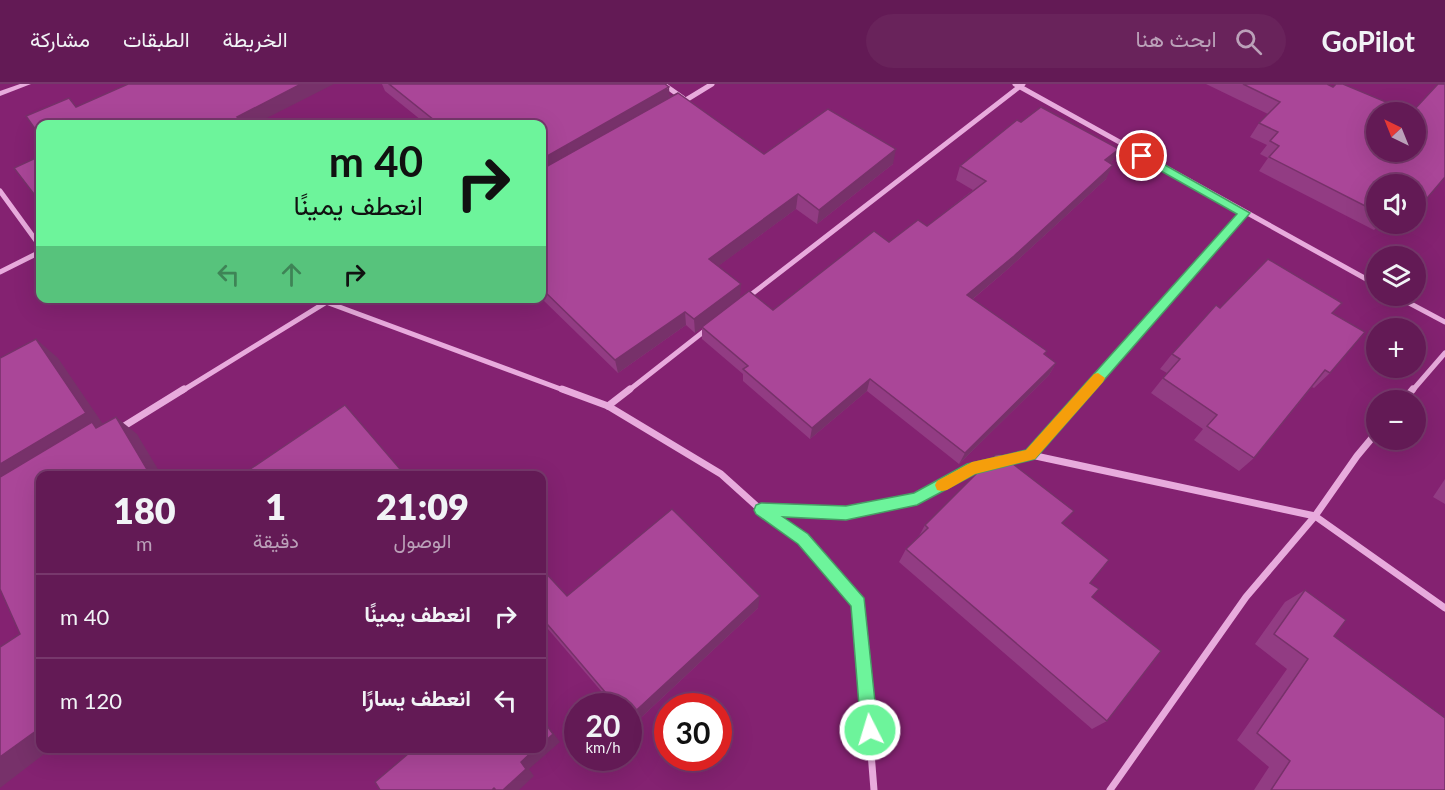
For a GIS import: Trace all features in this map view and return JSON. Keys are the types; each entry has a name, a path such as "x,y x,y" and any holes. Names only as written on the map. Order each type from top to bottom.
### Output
{"street":[{"path":"0,94 27,84"},
{"path":"663,84 686,100"},
{"path":"675,106 712,84"},
{"path":"739,304 1019,85 1366,279"},
{"path":"0,191 36,240"},
{"path":"1030,455 1245,213"},
{"path":"0,272 36,254"},
{"path":"114,432 325,303"},
{"path":"338,303 608,406 721,474 761,510 803,539 859,603 874,790"},
{"path":"1415,306 1445,322"},
{"path":"608,406 711,326"},
{"path":"1413,390 1445,353"},
{"path":"1110,790 1246,597 1315,516 1366,445"},
{"path":"761,510 846,513 917,499 972,468 1030,455 1315,516 1445,608"}],"building":[{"path":"128,84 301,84 237,117 240,120 36,120 36,130 26,116 69,98 76,107"},
{"path":"389,84 665,84 669,87 546,157 546,120 434,120"},
{"path":"1243,84 1327,84 1333,87 1336,84 1343,84 1386,102 1366,102 1366,162 1426,162 1426,102 1421,102 1438,84 1445,84 1445,177 1426,199 1426,174 1366,174 1366,206 1269,157 1279,146 1270,141 1278,132 1259,123 1280,102"},
{"path":"678,93 764,154 828,109 896,149 819,210 798,194 709,259 741,284 694,319 685,312 615,360 546,293 546,167"},
{"path":"1041,107 1119,149 1105,160 1113,165 1014,256 967,295 1047,351 1044,354 1056,363 965,453 870,379 812,428 743,369 748,366 702,327 749,291 773,310 874,231 889,242 918,220 927,226 986,181 960,166 1017,120 1021,122"},
{"path":"36,158 36,197 14,168"},
{"path":"1268,259 1342,303 1332,313 1365,332 1330,373 1325,370 1254,458 1207,426 1217,415 1163,378 1180,359 1172,354 1216,305 1220,308"},
{"path":"36,339 86,413 0,464 0,358"},
{"path":"345,405 402,471 247,471"},
{"path":"116,417 148,471 36,471 36,731 0,757 0,647 20,634 0,589 0,477 92,422 96,428"},
{"path":"1000,454 1074,511 1062,523 1109,560 1090,583 1099,589 1092,597 1161,651 1107,721 906,549 928,528 925,525 995,455"},
{"path":"672,509 760,596 642,705 642,693 606,693 546,623 546,573 567,596"},
{"path":"1305,590 1346,620 1334,636 1445,718 1445,790 1271,790 1290,761 1257,733 1308,659 1274,634"},
{"path":"546,724 553,734 546,740"},
{"path":"409,753 531,753 521,762 526,769 503,790 494,788 492,790 380,790 375,782"}],"slow traffic":[{"path":"942,485 972,468 1030,455 1098,378"}],"route":[{"path":"870,730 859,603 803,539 761,510 846,513 917,499 972,468 1030,455 1245,213 1142,156"}]}
